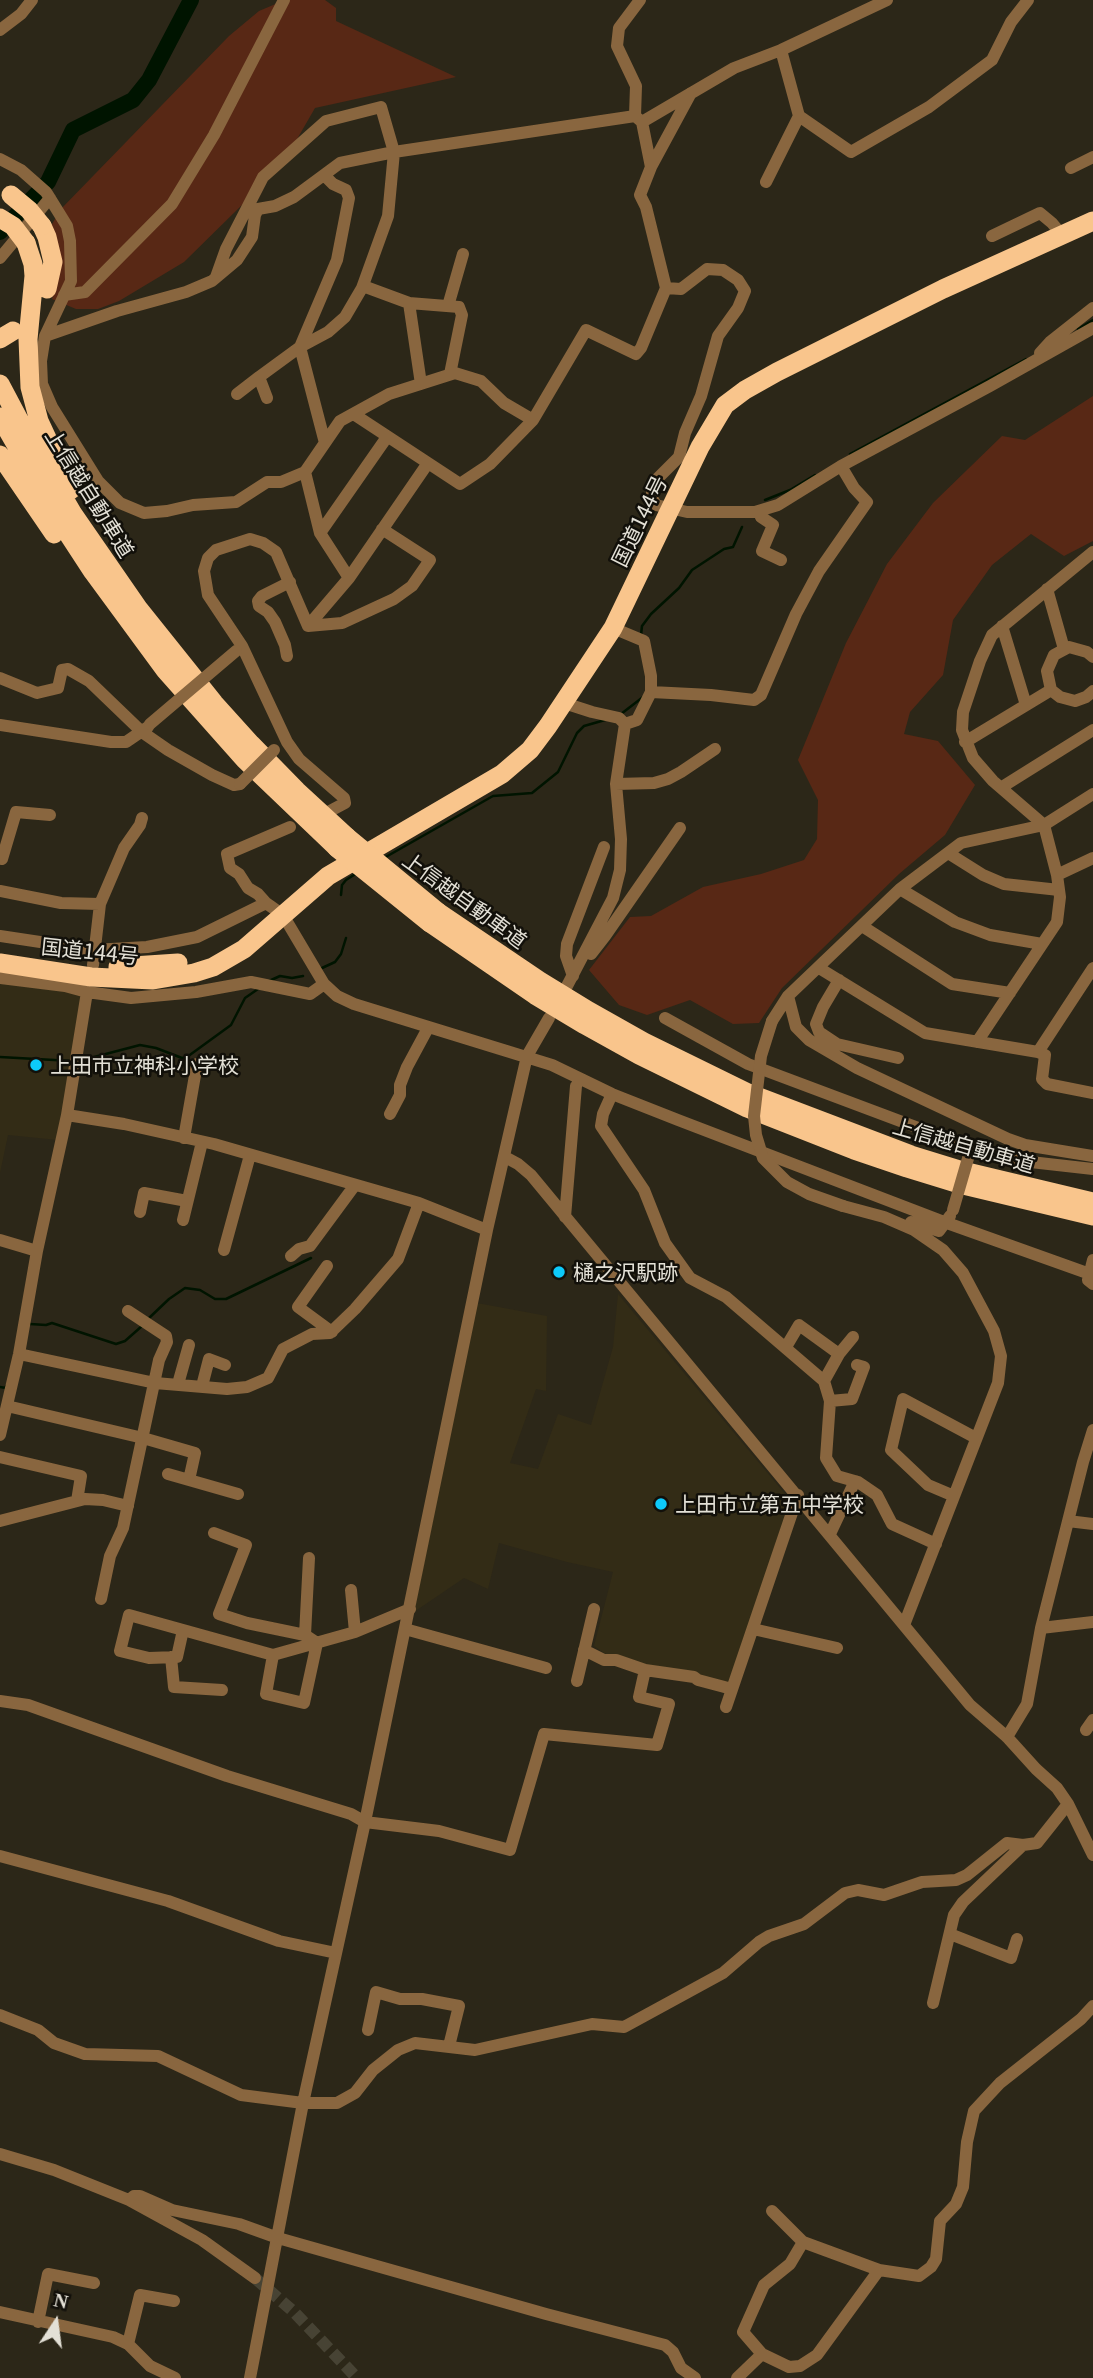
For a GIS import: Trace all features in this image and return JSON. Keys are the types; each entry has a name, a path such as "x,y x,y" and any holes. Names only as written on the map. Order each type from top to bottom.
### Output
{"highway":[{"path":"6,192 29,210 42,226 51,249 56,292"},
{"path":"0,218 13,226 26,243 34,276 27,340 28,371 39,421 90,526 120,573 214,703"},
{"name":"国道144号","path":"0,963 134,981 174,977 212,967 229,959 257,938 311,889 344,865 491,780 518,762 530,750 613,628 715,420 725,405 777,372 943,289 1093,221"},
{"name":"上信越自動車道","path":"0,384 26,435 73,514 138,608 214,703 342,843"},
{"name":"上信越自動車道","path":"0,417 61,523 107,592 165,670 245,760 342,843 514,982 639,1055 747,1108 907,1168 970,1187 1093,1216"},
{"path":"0,455 64,548 165,670"},
{"name":"国道144号","path":"0,949 93,957 134,967 190,961 244,941 283,915"},
{"name":"上信越自動車道","path":"434,917 644,1042 748,1093 911,1155 986,1177 1093,1202"}],"street":[{"path":"0,30 32,0"},
{"path":"56,292 85,292 172,204 214,135 284,0"},
{"path":"640,0 619,28 617,46 636,86 638,119 651,167"},
{"path":"45,337 117,311 186,292 216,277 237,260 252,237 254,215 258,209 275,206 295,197 340,163 394,152 638,119 734,68 781,50 887,0"},
{"path":"781,50 799,116 851,152 929,107 992,60 1011,22 1028,0"},
{"path":"355,415 460,484 491,464 533,420 586,330 636,354 666,288 646,207 640,195 651,167 691,93"},
{"path":"216,277 226,250 263,177 327,121 381,107 394,152 388,216 363,286 345,317 328,332 300,347 237,394"},
{"path":"766,182 799,116"},
{"path":"1071,167 1093,157"},
{"path":"0,159 21,170 35,182 48,195 67,226 71,281 56,292 41,360 42,384 52,407 98,481 120,503 144,513 236,502 267,482 281,482 305,472 341,421 389,394 450,374 481,381 504,403 533,420"},
{"path":"324,175 333,184 346,190 349,198 337,260 300,347 325,443"},
{"path":"0,258 48,195"},
{"path":"992,236 1040,213 1062,235"},
{"path":"448,306 463,254"},
{"path":"666,288 681,289 707,269 723,270 738,280 745,291 738,308 718,336 701,396 685,433 679,457 656,480 652,489 652,498 656,505 670,510 708,513 759,511 778,505 841,466 1093,328"},
{"path":"363,286 409,303 459,307 462,315 450,374"},
{"path":"409,303 421,384"},
{"path":"1030,363 1050,342 1093,308"},
{"path":"259,377 267,398"},
{"path":"320,533 387,437"},
{"path":"309,626 349,578 428,463"},
{"path":"651,692 754,700 761,695 796,614 819,571 867,502 854,488 841,466"},
{"path":"305,472 320,533 349,578"},
{"path":"759,511 761,517 773,525 762,551 780,560"},
{"path":"309,626 342,622 394,599 412,586 430,560 382,529"},
{"path":"309,626 276,552 250,539 216,550 208,558 204,571 208,595 292,749 299,759 344,798 345,803 330,811"},
{"path":"977,1042 1057,922 1059,890 1044,825 993,780 973,758 961,730 962,712 992,635 1093,552"},
{"path":"287,656 275,622 268,612 259,606 258,601 262,596 290,582"},
{"path":"1047,589 1065,649"},
{"path":"1002,626 1026,705"},
{"path":"564,703 618,719 636,720 651,692 642,640 613,628"},
{"path":"0,725 126,742 239,648"},
{"path":"1093,657 1079,649 1065,649 1054,655 1049,662 1048,680 1051,690 1060,697 1075,701 1093,691"},
{"path":"0,678 37,693 58,688 62,670 68,669 89,681 168,750 234,785 240,784 274,750 279,749 285,755 292,749"},
{"path":"965,742 1051,690"},
{"path":"570,981 612,898 620,870 621,839 616,784 618,719"},
{"path":"1002,787 1093,730"},
{"path":"616,784 654,783 667,779 715,748"},
{"path":"904,1625 1001,1370 1001,1356 995,1331 963,1273 943,1250 928,1238 884,1217 843,1206 787,1182 763,1158 754,1116 761,1056 772,1021 788,996 900,889 961,843 1044,825 1093,794"},
{"path":"0,858 2,859 16,812 50,815"},
{"path":"93,957 100,904 124,848 142,818"},
{"path":"290,827 227,854 230,867 239,874 248,888 283,915 324,984 337,996 428,1028 552,1065 612,1094 1091,1277 1093,1260"},
{"path":"570,981 606,936 680,828"},
{"path":"570,981 566,956 568,944 604,847"},
{"path":"948,853 1003,884 1059,890"},
{"path":"1057,875 1093,858"},
{"path":"900,889 955,922 990,935 1042,944"},
{"path":"0,891 61,903 100,904"},
{"path":"0,936 93,957 197,937 266,903"},
{"path":"862,926 952,984 1010,993"},
{"path":"819,968 925,1033 1038,1052 1045,1055 1042,1079 1047,1084 1093,1093"},
{"path":"1038,1052 1093,968"},
{"path":"0,978 131,998 196,992 251,982 310,994 324,984"},
{"path":"839,980 822,1007 816,1024 819,1032 837,1044 898,1058"},
{"path":"0,1435 5,1397 19,1354 37,1251 66,1115 87,992"},
{"path":"788,996 796,1027 808,1040 858,1068 1007,1139 1025,1145 1093,1156"},
{"path":"250,2378 303,2103 410,1609 487,1230 527,1056 550,1017"},
{"path":"665,1018 748,1065 970,1152 1004,1159 1093,1169"},
{"path":"390,1114 400,1095 400,1085 407,1068 428,1028"},
{"path":"184,1138 197,1064"},
{"path":"565,1217 576,1086"},
{"path":"612,1094 601,1126 644,1190 665,1243 690,1278 726,1297 824,1381 830,1401 826,1458 838,1476 877,1495 892,1524 936,1544"},
{"path":"66,1115 184,1138 250,1155 419,1203 487,1230"},
{"path":"183,1220 202,1142"},
{"path":"884,1217 899,1217 939,1231 947,1223 953,1210 970,1152"},
{"path":"224,1250 250,1155"},
{"path":"505,1157 531,1175 970,1705 1050,1780 1068,1804 1093,1855"},
{"path":"291,1256 299,1248 310,1246 355,1185"},
{"path":"140,1212 144,1193 187,1201"},
{"path":"19,1354 155,1383 227,1389 247,1387 268,1378 283,1349 312,1334 332,1332 355,1309 398,1259 419,1203"},
{"path":"0,1240 37,1251"},
{"path":"327,1266 298,1307 332,1332"},
{"path":"101,1599 110,1556 123,1528 159,1360 167,1342 166,1336 128,1311"},
{"path":"786,1347 799,1325 839,1354"},
{"path":"824,1381 853,1336"},
{"path":"178,1384 189,1345"},
{"path":"202,1385 209,1359 225,1365"},
{"path":"830,1401 852,1399 864,1367 857,1365"},
{"path":"5,1397 195,1453 189,1480"},
{"path":"954,1496 928,1485 891,1450 904,1399 976,1438"},
{"path":"1007,1737 1027,1704 1041,1628 1093,1430"},
{"path":"0,1457 81,1476 77,1501"},
{"path":"168,1474 239,1494"},
{"path":"830,1534 855,1482"},
{"path":"726,1707 798,1495"},
{"path":"0,1521 77,1501 95,1499 128,1506"},
{"path":"1068,1521 1093,1524"},
{"path":"215,1533 246,1545 219,1614 247,1623 305,1635 317,1643"},
{"path":"305,1635 309,1558"},
{"path":"351,1590 355,1632"},
{"path":"183,1630 177,1657 149,1658 120,1651 130,1615 274,1655 355,1632 410,1609"},
{"path":"577,1681 594,1609"},
{"path":"1041,1628 1093,1622"},
{"path":"405,1629 545,1668"},
{"path":"753,1629 837,1648"},
{"path":"274,1655 266,1694 304,1703 317,1643"},
{"path":"584,1650 604,1660 616,1660 645,1670 694,1677 732,1689"},
{"path":"171,1657 174,1687 222,1690"},
{"path":"0,1701 28,1705 227,1776 351,1814 365,1822 439,1831 510,1850 544,1734 657,1745 668,1704 639,1697 645,1670"},
{"path":"0,2015 38,2030 54,2043 85,2054 158,2056 241,2095 303,2103 337,2103 355,2093 373,2070 398,2050 415,2043 475,2050 584,2025 624,2027 723,1973 759,1942 804,1924 845,1894 858,1890 884,1895 922,1882 956,1880 967,1875 1007,1843 1037,1843 1068,1804"},
{"path":"933,2003 954,1915 963,1902 1023,1845"},
{"path":"0,1856 168,1901 279,1941 336,1953"},
{"path":"950,1934 1011,1958 1017,1939"},
{"path":"369,2029 376,1992 400,1999 422,1999 459,2006 449,2046"},
{"path":"772,2211 803,2242 879,2270 919,2276 931,2267 936,2259 940,2221 956,2204 963,2188 967,2142 974,2111 1000,2083 1081,2019 1093,2006"},
{"path":"0,2154 54,2170 128,2200 202,2240 255,2278"},
{"path":"139,2188 171,2200 180,2212"},
{"path":"128,2200 140,2196 180,2212 239,2224 278,2238 665,2346 673,2352 681,2368 695,2378"},
{"path":"803,2242 790,2264 764,2285 743,2332 762,2354 789,2367 800,2366 817,2355 879,2270"},
{"path":"38,2322 48,2274 94,2283"},
{"path":"128,2344 140,2295 174,2301"},
{"path":"0,2312 113,2337 128,2344 150,2367 175,2378"},
{"path":"737,2378 762,2354"},
{"path":"780,2378 789,2367"}],"shaded area":[{"path":"285,0 325,0 336,8 336,21 456,77 315,108 289,153 242,205 184,262 119,301 98,309 76,309 52,299 58,275 51,226 60,210 229,36 259,11"},
{"path":"1093,396 1093,541 1064,556 1031,534 992,565 953,620 943,675 910,712 904,734 938,741 975,785 945,835 899,874 782,988 759,1023 733,1024 690,1000 647,1015 619,1005 589,970 630,917 651,916 703,887 761,874 804,860 817,839 818,800 798,760 846,643 887,564 933,503 1002,436 1025,440"},
{"name":"上田市立神科小学校","path":"0,983 84,994 58,1140 8,1135 0,1173"},
{"name":"上田市立第五中学校","path":"618,1294 791,1501 730,1684 638,1665 607,1655 594,1646 613,1572 499,1543 488,1589 464,1578 414,1612 477,1303 547,1316 546,1391 536,1389 510,1463 538,1469 558,1414 591,1425 613,1347"}],"waterway":[{"path":"0,232 48,182 73,130 133,100 149,80 191,0"},
{"path":"1078,329 1093,320"},
{"path":"850,454 1026,359"},
{"path":"765,500 790,490 815,475"},
{"path":"641,635 642,626 651,614 679,588 692,570 724,549 733,547 742,527"},
{"path":"621,714 643,697"},
{"path":"384,858 493,796 532,793 558,772 577,733 584,726 605,720"},
{"path":"341,895 342,885 357,873"},
{"path":"322,968 335,962 341,954 346,938"},
{"path":"269,981 280,976 303,976"},
{"path":"79,1061 140,1045 182,1058 187,1057 231,1025 245,998 258,989"},
{"path":"0,1057 72,1061"},
{"path":"148,1319 185,1288 200,1290 215,1299 226,1299 311,1258"},
{"path":"30,1324 52,1323 116,1344 125,1341 142,1326"},
{"path":"0,1387 6,1386"}],"tunnel":[{"path":"255,2278 295,2313 357,2378"}],"place":[{"name":"上田市立神科小学校","path":"36,1065"},
{"name":"樋之沢駅跡","path":"559,1272"},
{"name":"上田市立第五中学校","path":"661,1504"}]}
